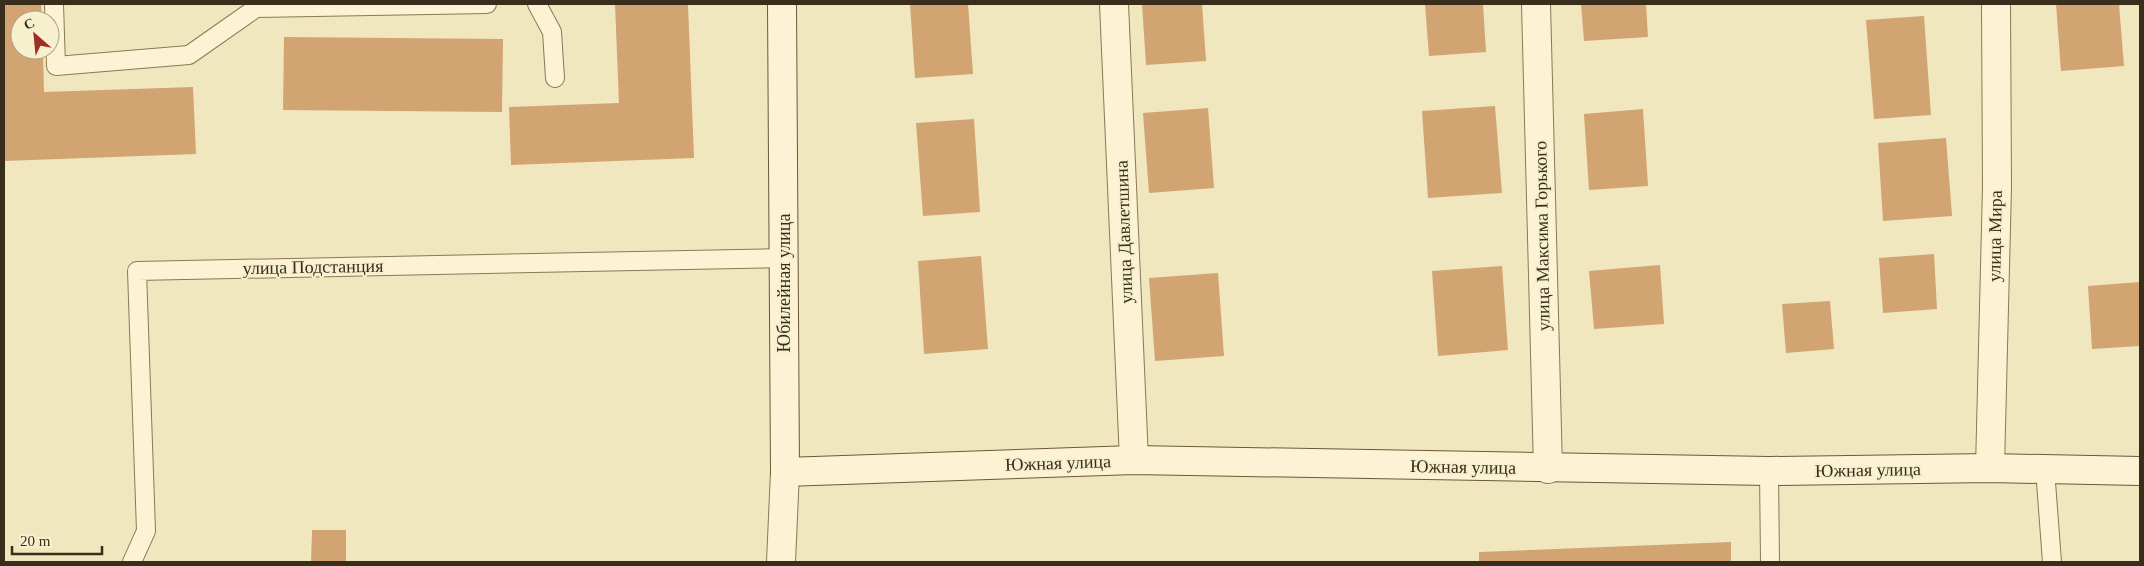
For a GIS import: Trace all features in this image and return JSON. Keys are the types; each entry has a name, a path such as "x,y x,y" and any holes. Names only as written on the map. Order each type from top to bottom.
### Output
{"street":[{"name":"Юбилейная улица","path":"781,562 785,472 782,4"},
{"name":"улица Давлетшина","path":"1114,4 1134,460"},
{"name":"улица Максима Горького","path":"1536,4 1548,468"},
{"name":"улица Мира","path":"1990,468 1997,186 1996,4"},
{"name":"Южная улица","path":"785,472 1134,460 1769,471 1990,468 2140,471"}],"lane":[{"path":"54,4 56,66 189,55 256,8 487,4"},
{"path":"537,4 552,32 555,78"},
{"name":"улица Подстанция","path":"132,562 146,531 137,271 784,258"},
{"path":"2045,469 2052,562"},
{"path":"1769,471 1770,562"}],"building":[{"path":"4,4 41,4 41,10 10,10 10,60 43,60 44,92 193,87 196,154 4,161"},
{"path":"615,4 688,4 694,158 511,165 509,107 619,103"},
{"path":"910,4 968,4 973,74 915,78"},
{"path":"1142,4 1202,4 1206,61 1146,65"},
{"path":"1425,4 1483,4 1486,52 1429,56"},
{"path":"1581,4 1646,4 1648,37 1584,41"},
{"path":"2056,4 2119,4 2124,66 2061,71"},
{"path":"1924,16 1931,115 1874,119 1866,20"},
{"path":"284,37 503,39 502,112 283,110"},
{"path":"1495,106 1502,193 1428,198 1422,111"},
{"path":"1208,108 1214,188 1149,193 1143,113"},
{"path":"1643,109 1648,186 1589,190 1584,114"},
{"path":"974,119 980,212 923,216 916,123"},
{"path":"1946,138 1952,216 1883,221 1878,143"},
{"path":"1934,254 1937,309 1883,313 1879,258"},
{"path":"981,256 988,349 924,354 918,261"},
{"path":"1660,265 1664,324 1594,329 1589,271"},
{"path":"1502,266 1508,350 1438,356 1432,271"},
{"path":"1218,273 1224,356 1155,361 1149,278"},
{"path":"2140,282 2140,346 2092,349 2088,286"},
{"path":"1830,301 1834,349 1786,353 1782,304"},
{"path":"312,530 346,530 346,562 311,562"},
{"path":"1731,542 1731,562 1479,562 1479,552"}]}
